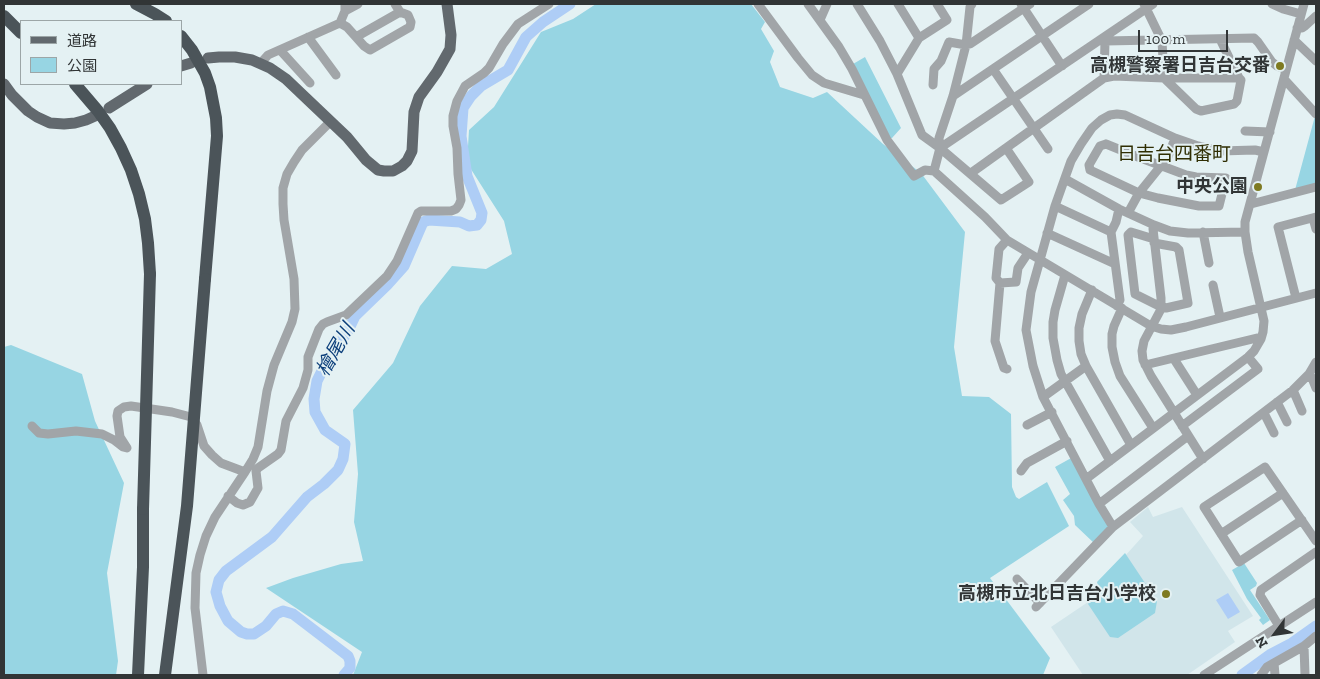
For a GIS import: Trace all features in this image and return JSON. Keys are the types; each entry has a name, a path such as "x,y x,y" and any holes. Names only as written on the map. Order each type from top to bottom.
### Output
{"highway":[{"path":"136,4 164,20"},
{"path":"4,16 20,32"},
{"path":"165,675 187,506 216,144 216,118 210,87 192,50 182,37"},
{"path":"76,85 98,111 121,148 139,194 148,243 150,274 143,567 138,675"}],"main road":[{"path":"208,58 235,57 252,60 270,68 286,79 347,137 366,160 378,170 393,171 407,161 412,151 414,112 420,96 437,72 450,48 451,35 447,4"},
{"path":"4,84 28,111 50,122 75,123 95,116"},
{"path":"109,108 145,85"}],"street":[{"path":"260,64 268,55 340,23 345,7 358,4"},
{"path":"228,496 237,503 250,502 258,488 256,471 281,450 286,421 303,388 308,370 308,357 319,329 323,324 346,315 388,276 397,261 418,213 421,211 451,211 459,205 461,200 457,148 453,126 453,116 457,101 465,86 489,68 503,44 518,24 550,4"},
{"path":"758,4 812,75 824,83 864,95"},
{"path":"808,4 839,47 887,140 914,176 924,170 934,171 985,217 1007,240 1152,326 1170,330 1261,306 1316,295"},
{"path":"820,20 827,4"},
{"path":"857,4 880,41 897,74 922,134 1001,200 1029,183 1006,148"},
{"path":"898,4 919,38"},
{"path":"897,74 919,38 947,20 937,4"},
{"path":"934,171 940,148 939,138 966,45 970,7 972,4"},
{"path":"952,96 1088,4"},
{"path":"1272,4 1283,10 1302,14"},
{"path":"1086,479 1248,357 1261,339 1264,321 1248,252 1245,222 1304,4"},
{"path":"931,82 934,69 942,61 949,42 970,44 1025,5 1062,66"},
{"path":"940,148 1103,40 1148,5 1162,41 1164,78 1196,110 1201,111 1234,104 1237,101 1241,80 1220,39"},
{"path":"340,23 347,27 364,46 370,50 410,27 411,22 408,15 398,8 356,37"},
{"path":"1297,28 1306,26 1316,16"},
{"path":"308,37 336,75"},
{"path":"1103,40 1162,41 1254,38 1316,114"},
{"path":"1103,40 1104,78"},
{"path":"1294,40 1316,61"},
{"path":"280,50 310,83"},
{"path":"993,69 1048,148"},
{"path":"971,174 1104,78 1114,76 1239,78"},
{"path":"1113,527 1043,397 1033,366 1026,330 1031,292 1055,206 1071,161 1092,128 1100,120 1117,114 1125,115 1175,138 1198,146 1220,151 1255,150 1264,152"},
{"path":"203,675 195,608 196,573 200,555 206,536 215,518 253,459 258,447 270,377 292,322 294,279 284,220 283,188 287,174 302,150 330,122"},
{"path":"1245,130 1270,132"},
{"path":"1128,212 1139,192 1168,157 1175,138"},
{"path":"1106,144 1174,172 1191,176 1226,178 1219,206 1199,206 1158,198 1139,192 1090,170 1088,165 1100,146 1106,144"},
{"path":"1065,179 1119,209 1154,226 1170,231 1188,233 1245,232"},
{"path":"1251,204 1316,187"},
{"path":"1055,206 1111,232"},
{"path":"1119,209 1111,232 1120,300 1120,307 1112,334 1112,347 1120,376 1153,428"},
{"path":"1296,298 1278,227 1315,218 1316,229"},
{"path":"1154,226 1161,307 1144,341 1142,351 1145,365 1203,459"},
{"path":"1131,232 1154,241 1176,247 1179,250 1188,303 1166,308 1135,294 1128,235 1131,232"},
{"path":"1202,232 1208,262"},
{"path":"1047,233 1115,264"},
{"path":"1007,240 999,249 996,278 1000,283 996,341 1004,368 1007,369"},
{"path":"1000,283 1016,282 1018,268 1028,253"},
{"path":"1065,275 1053,322 1055,351 1061,374 1110,461"},
{"path":"1213,285 1220,318"},
{"path":"1092,290 1082,314 1079,328 1081,354 1131,446"},
{"path":"986,338 996,335"},
{"path":"1145,365 1257,338 1261,339"},
{"path":"1182,426 1258,369 1248,357"},
{"path":"1174,359 1197,395"},
{"path":"1017,579 1038,605 1113,527 1293,390 1309,374 1316,362"},
{"path":"1043,397 1086,366"},
{"path":"1309,374 1316,388"},
{"path":"1293,390 1302,411"},
{"path":"1277,402 1287,422"},
{"path":"32,426 39,433 76,432 102,434 114,440 123,448 126,448 120,437 118,411 130,406 172,412 191,417 204,446 221,463 245,472"},
{"path":"1027,425 1052,412"},
{"path":"1264,413 1274,432"},
{"path":"1100,504 1188,436"},
{"path":"1021,472 1028,463 1067,441"},
{"path":"1302,520 1238,562 1204,507 1264,466 1302,520 1316,541"},
{"path":"1221,534 1283,493"},
{"path":"1279,626 1260,595 1261,590 1316,552"},
{"path":"1204,675 1316,602"},
{"path":"1261,675 1268,667 1304,646 1316,636"},
{"path":"1304,646 1305,675"},
{"path":"1274,663 1275,675"}],"shaded area":[{"name":"高槻市立北日吉台小学校","path":"1148,507 1153,517 1182,507 1253,616 1228,631 1235,642 1187,675 1083,675 1051,627 1088,602 1098,587 1098,583 1143,536 1130,522"},
{"path":"1228,593 1240,612 1228,619 1216,600"}],"green space":[{"path":"596,4 751,4 765,22 761,29 774,51 770,62 780,87 813,98 827,92 883,144 921,173 965,232 954,347 962,396 989,397 1011,414 1012,487 1016,497 1019,499 1047,482 1069,526 990,578 1050,658 1043,675 353,675 362,652 266,588 341,564 363,561 354,522 358,474 353,410 393,363 420,306 452,266 486,269 512,254 504,221 467,163 469,130 494,107 541,32 573,19"},
{"path":"865,57 901,128 892,138 890,138 853,64"},
{"path":"1315,116 1316,184 1295,190"},
{"path":"11,345 82,374 95,421 124,483 107,573 118,661 116,675 4,675 4,347"},
{"path":"1073,457 1109,526 1095,544 1075,525 1074,516 1063,500 1070,494 1055,467"},
{"path":"1125,553 1157,601 1155,613 1118,638 1110,637 1088,604 1099,589 1097,582"},
{"path":"1244,563 1257,583 1250,590 1270,620 1263,625 1259,620 1261,618 1247,599 1232,570"}],"waterway":[{"name":"檜尾川","path":"344,675 350,668 348,656 293,614 283,611 276,614 266,626 254,634 241,632 228,621 220,606 216,592 219,580 226,571 272,537 307,497 338,470 343,459 345,444 325,430 315,412 314,399 317,381 326,363 348,331 355,316 404,266 423,222 429,220 460,222 469,226 477,225 481,220 482,213 467,176 461,136 463,108 481,86 508,70 526,37 543,22 570,4"},
{"path":"1242,675 1316,626"}],"place":[{"name":"高槻警察署日吉台交番","path":"1280,66"},
{"name":"中央公園","path":"1258,187"},
{"name":"高槻市立北日吉台小学校","path":"1166,594"}],"district":[{"name":"日吉台四番町","path":"1174,155"}]}
